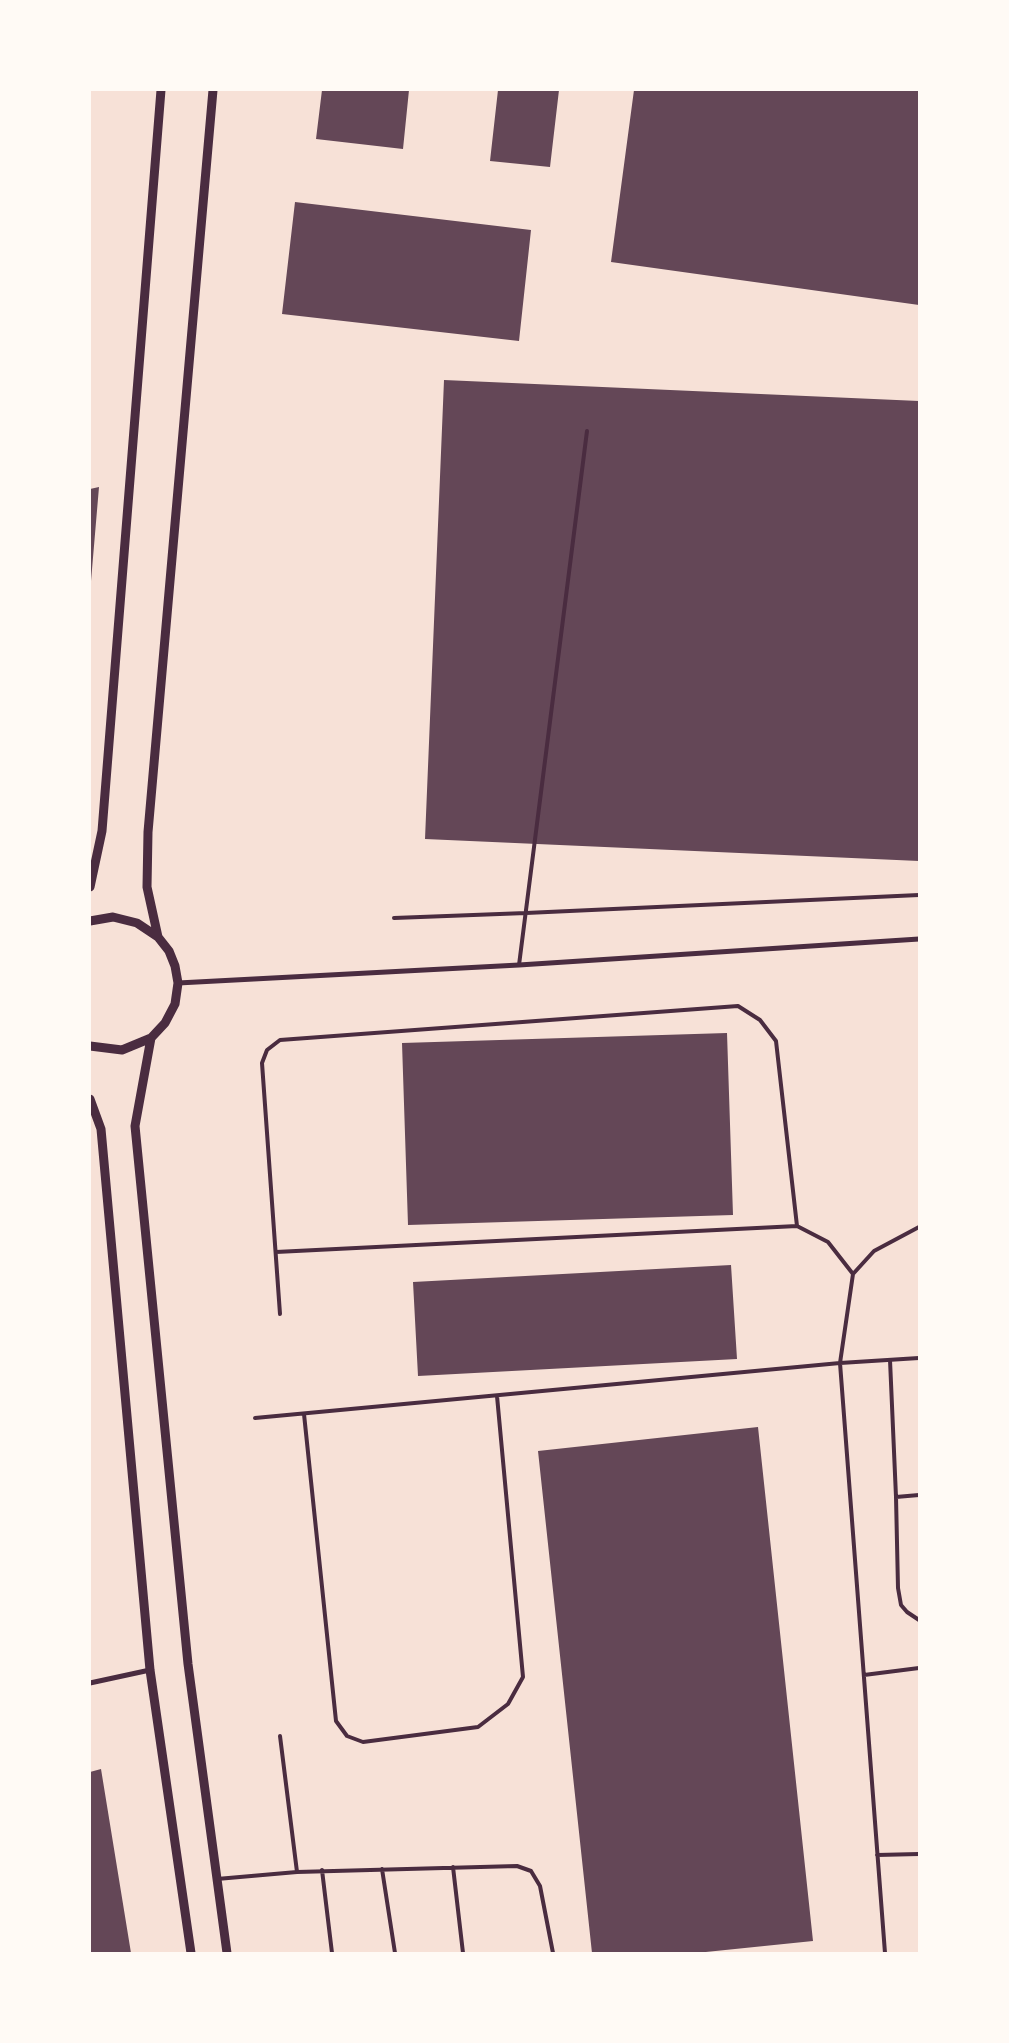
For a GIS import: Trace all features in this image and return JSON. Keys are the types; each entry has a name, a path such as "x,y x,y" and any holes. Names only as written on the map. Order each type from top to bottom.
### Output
{"street":[{"path":"90,887 102,831 161,90"},
{"path":"158,937 148,887 148,832 213,90"},
{"path":"90,921 113,917 137,923 158,937 169,951 175,966 178,983 174,1004 165,1022 151,1038 122,1050 90,1046"},
{"path":"178,983 519,965 919,939"},
{"path":"151,1038 135,1126 188,1664 227,1953"},
{"path":"90,1099 101,1129 150,1670 191,1953"},
{"path":"90,1683 150,1670"}],"lane":[{"path":"519,965 587,431"},
{"path":"394,918 919,895"},
{"path":"280,1314 262,1063 267,1050 280,1040 738,1006 760,1020 776,1042 798,1226"},
{"path":"276,1252 798,1226 828,1242 853,1274"},
{"path":"885,1953 840,1363 853,1274 874,1251 919,1227"},
{"path":"255,1418 840,1363 919,1358"},
{"path":"890,1360 898,1588 901,1605 906,1612 919,1620"},
{"path":"304,1414 336,1721 346,1736 363,1742 478,1727 508,1704 523,1677 497,1396"},
{"path":"896,1497 919,1495"},
{"path":"864,1675 919,1668"},
{"path":"280,1736 297,1872"},
{"path":"877,1856 919,1854"},
{"path":"453,1866 463,1953"},
{"path":"217,1879 322,1870 517,1866 530,1871 540,1886 553,1953"},
{"path":"382,1869 395,1953"},
{"path":"322,1870 332,1953"}],"building":[{"path":"322,90 409,90 403,149 316,139"},
{"path":"498,90 559,90 550,167 490,161"},
{"path":"634,90 919,90 919,305 611,262"},
{"path":"295,202 531,230 519,341 282,314"},
{"path":"444,380 919,401 919,861 425,839"},
{"path":"99,487 91,581 90,581 90,489"},
{"path":"727,1033 733,1215 408,1225 402,1043"},
{"path":"731,1265 737,1359 418,1376 413,1282"},
{"path":"758,1427 813,1941 696,1953 592,1953 538,1451"},
{"path":"101,1769 131,1953 90,1953 90,1772"}]}
